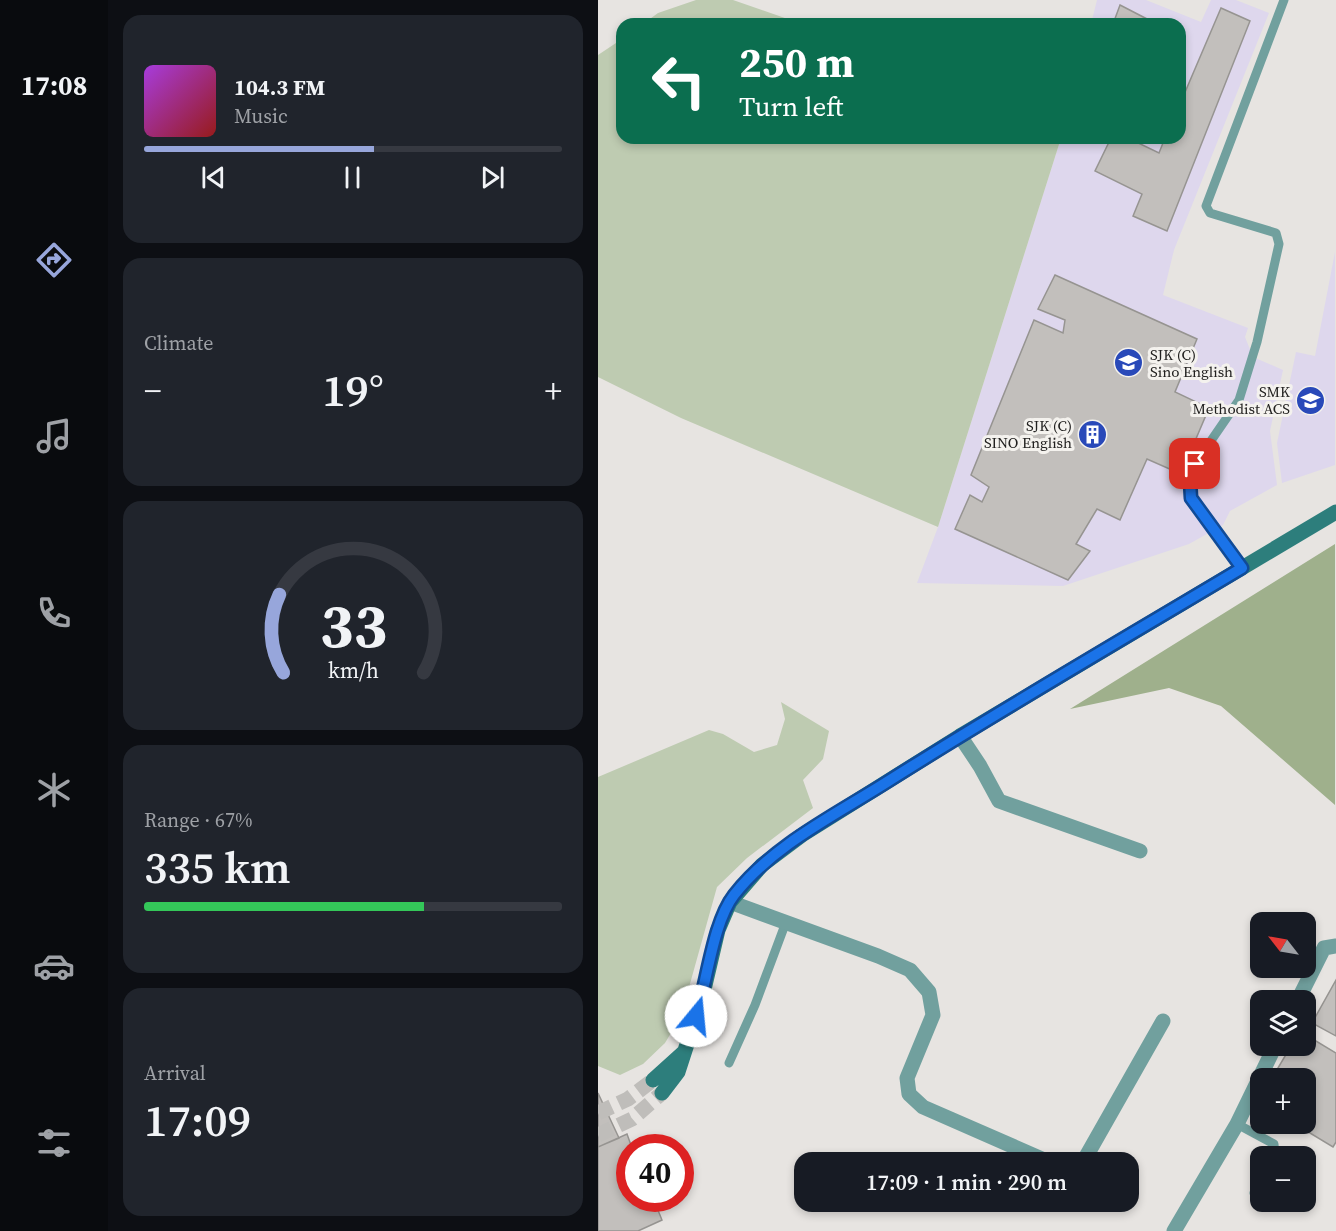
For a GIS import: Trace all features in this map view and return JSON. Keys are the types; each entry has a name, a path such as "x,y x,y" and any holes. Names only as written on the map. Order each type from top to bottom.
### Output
{"street":[{"path":"662,1093 678,1072 702,998 718,930 730,902 762,865 786,847 960,736 1336,512"},
{"path":"960,736 999,801 1140,851"},
{"path":"730,902 910,970 929,992 933,1015 907,1078 909,1094 924,1107 1026,1152"},
{"path":"1303,990 1324,948 1336,946"},
{"path":"1089,1152 1163,1020"},
{"path":"653,1080 684,1052"},
{"path":"1174,1231 1237,1124 1270,1056"}],"lane":[{"path":"1242,568 1191,498 1190,481 1195,464 1239,400 1257,342 1279,244 1276,233 1210,213 1206,206 1284,0"},
{"path":"729,1063 755,1005 786,922"},
{"path":"1237,1124 1274,1146"}],"shaded area":[{"name":"SJK (C) Sino English","path":"1097,0 1146,0 1201,22 1211,0 1236,0 1269,13 1174,250 1163,295 1248,328 1245,337 1253,357 1283,370 1270,431 1277,485 1230,511 1223,525 1189,544 1063,586 917,583 938,527 1059,144 1186,144 1186,18 1092,18"},
{"name":"SMK Methodist ACS","path":"1335,252 1335,465 1282,483 1277,443 1296,352 1315,356"}],"green space":[{"path":"696,0 733,0 785,18 651,18 658,13"},
{"path":"616,43 616,144 1059,144 938,527 681,418 598,377 598,55"},
{"path":"1335,544 1335,805 1221,706 1169,688 1070,709"},
{"path":"781,702 829,731 823,759 803,780 813,808 747,858 717,887 681,1016 665,1043 643,1064 620,1075 598,1066 598,777 709,730 723,734 754,752 777,745 785,719"}],"building":[{"path":"1120,5 1145,18 1115,18"},
{"path":"1221,8 1250,21 1167,231 1133,216 1142,194 1095,171 1108,144 1140,144 1159,153 1163,144 1186,144 1186,90"},
{"name":"SJK (C) SINO English","path":"1055,275 1197,339 1175,392 1209,408 1181,474 1147,459 1120,520 1097,509 1076,544 1090,551 1068,580 955,529 970,495 982,502 989,487 971,475 1034,320 1063,333 1065,320 1038,309"},
{"path":"1336,980 1336,1036 1316,1025 1316,1016"},
{"path":"1316,1041 1336,1053 1336,1142 1333,1147 1312,1134 1316,1134 1316,1068 1278,1068 1285,1056 1316,1056"},
{"path":"598,1093 617,1134 616,1139 598,1147"},
{"path":"616,1139 616,1212 659,1212 662,1220 638,1231 598,1231 598,1147"}],"tunnel":[{"path":"598,1113 628,1099 653,1080"},
{"path":"598,1135 632,1119 662,1093"}],"place":[{"name":"SJK (C) Sino English","path":"1129,363"},
{"name":"SMK Methodist ACS","path":"1311,400"},
{"name":"SJK (C) SINO English","path":"1093,434"}],"route":[{"path":"696,1016 718,930 730,902 762,865 802,836 960,736 1242,568 1191,498 1190,481 1195,464"}]}
